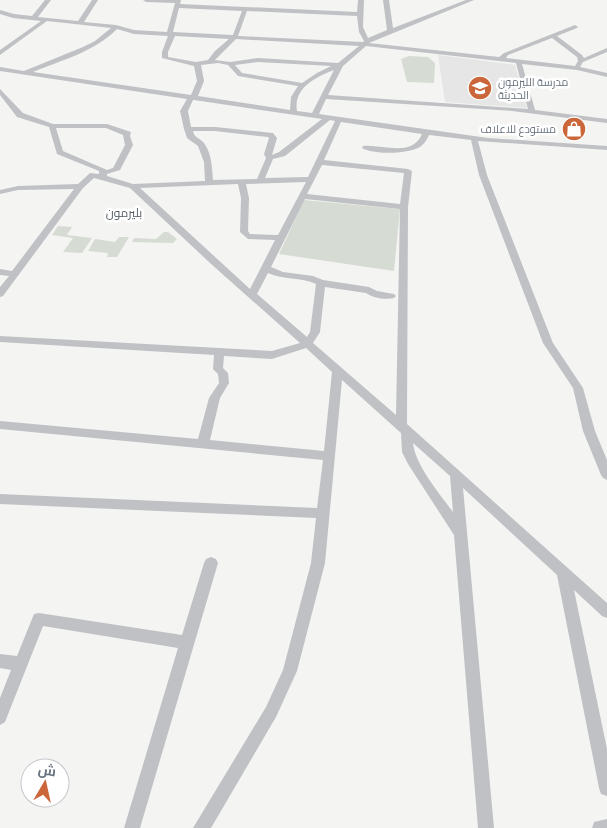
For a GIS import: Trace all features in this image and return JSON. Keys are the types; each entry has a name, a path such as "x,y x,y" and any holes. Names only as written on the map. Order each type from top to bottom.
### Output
{"street":[{"path":"34,18 48,0"},
{"path":"80,23 95,0"},
{"path":"146,0 245,9 276,8 360,14"},
{"path":"361,0 362,36 366,43"},
{"path":"386,0 390,32"},
{"path":"294,112 292,102 295,93 303,84 319,74 340,65 366,43 441,9 471,0"},
{"path":"177,2 170,34 172,36 165,52 165,58 197,64 213,62 230,64 258,60 340,65"},
{"path":"213,62 211,60 217,52 235,37 245,9"},
{"path":"0,12 14,16 80,23 134,32 366,43 519,63 577,68 606,75"},
{"path":"0,53 47,19"},
{"path":"500,60 506,54 575,27"},
{"path":"24,74 89,46 116,28"},
{"path":"553,36 580,56 577,68"},
{"path":"580,61 607,50"},
{"path":"519,63 532,111"},
{"path":"197,64 202,77 201,85 184,111 190,136 201,145 208,162 210,183"},
{"path":"230,64 240,75 303,84"},
{"path":"314,115 340,65"},
{"path":"0,69 426,132 474,138 607,148"},
{"path":"0,91 20,114 52,126 107,126 128,134 126,136 129,145 116,170 103,176"},
{"path":"323,97 532,111 607,121"},
{"path":"0,105 10,103"},
{"path":"270,158 282,154 329,117"},
{"path":"252,295 340,119"},
{"path":"52,126 60,152 103,170 103,176"},
{"path":"188,128 270,135 272,138 268,154 270,158 260,181"},
{"path":"366,148 401,150 417,146 424,141 426,132"},
{"path":"474,138 483,175 548,343 578,388 589,431 607,476"},
{"path":"319,162 408,171 404,207 404,428 408,452 414,464 461,534"},
{"path":"0,294 80,186 93,175 103,176 133,186 311,179"},
{"path":"242,182 245,198 244,232 248,236 280,238"},
{"path":"0,192 18,188 80,186"},
{"path":"133,186 252,295 456,474 607,612"},
{"path":"302,196 404,207"},
{"path":"265,268 281,275 313,279 321,283 369,290 374,294 391,296"},
{"path":"0,272 15,274"},
{"path":"0,339 272,355 308,344 315,332 321,283"},
{"path":"203,444 215,398 224,383 223,373 218,369 219,352"},
{"path":"201,828 271,712 290,671 318,563 338,370"},
{"path":"0,426 329,456"},
{"path":"456,474 486,828"},
{"path":"0,499 323,513"},
{"path":"132,828 211,563"},
{"path":"563,572 607,788"},
{"path":"0,717 40,619 187,643"},
{"path":"0,661 21,664"},
{"path":"600,828 607,827"}],"shaded area":[{"path":"438,55 515,65 527,108 445,102"},
{"path":"409,56 428,57 435,63 434,83 407,82 401,59"},
{"path":"304,200 400,209 394,271 279,254"},
{"path":"58,226 72,227 67,235 92,238 82,253 63,252 73,238 52,235"},
{"path":"164,232 168,232 177,239 173,243 132,242 134,238 156,239"},
{"path":"119,237 129,237 117,257 107,257 108,253 88,251 95,239 115,242"}],"place":[{"name":"مدرسة الليرمون الحديثة","path":"480,88"},
{"name":"مستودع للاعلاف","path":"574,129"}],"district":[{"name":"بليرمون","path":"124,213"}]}
